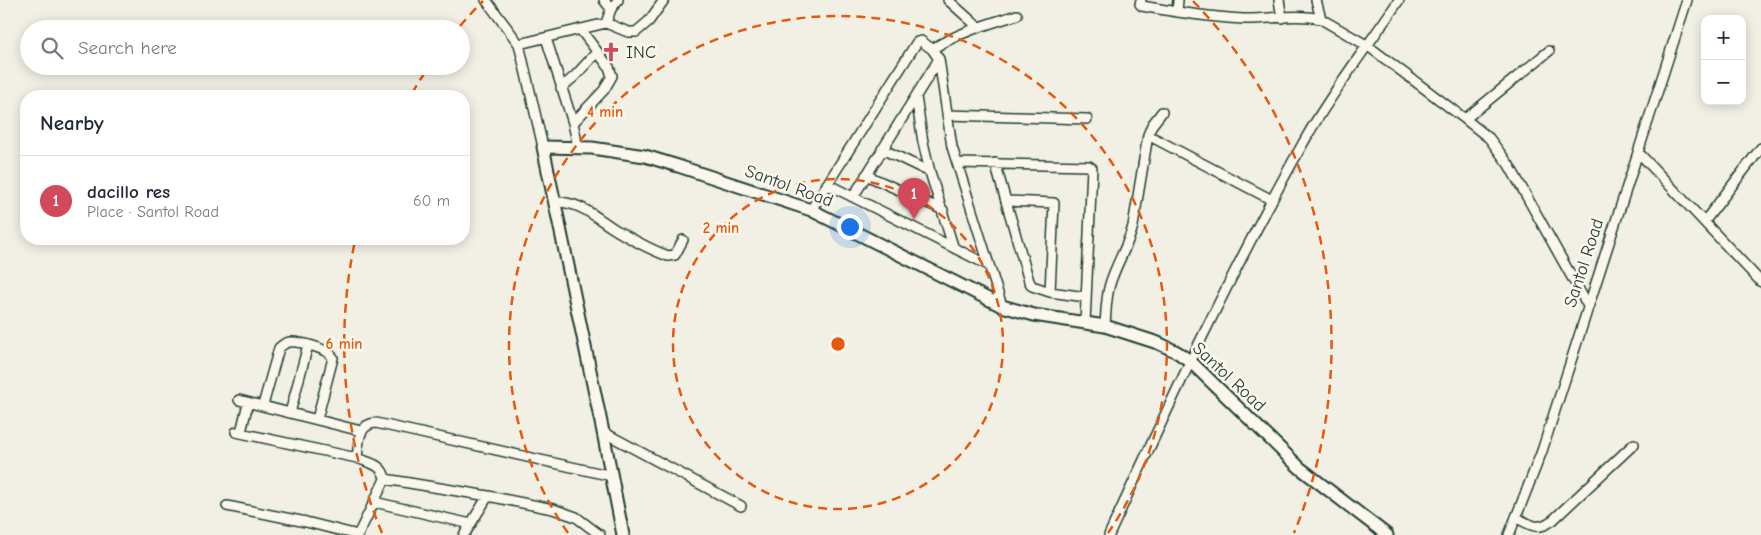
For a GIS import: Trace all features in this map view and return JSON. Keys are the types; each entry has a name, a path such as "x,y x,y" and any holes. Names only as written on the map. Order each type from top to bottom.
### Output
{"street":[{"path":"486,0 519,44 543,148 623,535"},
{"path":"604,0 611,9"},
{"path":"606,23 611,9 618,0"},
{"path":"519,44 606,23 628,32 636,32 649,21 664,0"},
{"path":"948,0 978,27"},
{"path":"1141,0 1140,4 1142,6 1176,12 1243,18 1309,16 1321,18 1368,46 1489,138 1509,165 1588,306"},
{"path":"1176,12 1178,0"},
{"path":"1279,0 1282,18"},
{"path":"1316,0 1321,18"},
{"path":"1109,535 1190,360 1238,264 1306,137 1332,95 1399,0"},
{"name":"Santol Road","path":"1509,535 1542,451 1687,0"},
{"path":"932,49 978,27 1017,15"},
{"path":"573,124 604,90 612,78 610,69 580,29"},
{"path":"546,38 573,124 578,147"},
{"path":"811,210 917,42 921,41 932,49 939,59 949,133 956,163 1002,306"},
{"path":"1465,119 1549,51"},
{"path":"561,88 597,52"},
{"path":"853,197 939,59"},
{"path":"916,97 930,172 953,246"},
{"path":"1105,326 1110,282 1133,226 1148,135 1152,125 1162,112"},
{"path":"947,115 1087,119"},
{"path":"1148,135 1272,200"},
{"name":"Santol Road","path":"543,148 592,148 645,156 678,166 811,210 1002,306 1034,315 1105,326 1158,343 1190,360 1300,468 1387,535"},
{"path":"1704,222 1761,148"},
{"path":"882,149 930,172"},
{"path":"1638,152 1761,282"},
{"path":"956,163 1089,166 1092,168 1085,323"},
{"path":"995,164 1032,286 1050,292 1086,297"},
{"path":"866,175 943,210"},
{"path":"827,184 988,264"},
{"path":"1007,200 1050,201 1054,203 1050,292"},
{"path":"554,202 566,202 579,206 623,234 668,256 675,255 683,240"},
{"path":"263,405 279,348 284,344 292,342 308,345 328,351 332,354 333,358 317,420"},
{"path":"290,413 308,345"},
{"path":"239,400 361,431"},
{"path":"227,506 358,535 385,479 384,472 380,467 357,458 238,432 248,403"},
{"path":"357,458 361,431 366,426 376,423 612,476"},
{"path":"603,432 741,506"},
{"path":"1516,518 1533,526 1545,526 1554,520 1634,444"},
{"path":"385,479 488,496 566,513 600,535"},
{"path":"464,535 488,496"},
{"path":"374,502 471,524"}],"place":[{"name":"INC","path":"611,52"},
{"name":"dacillo res","path":"914,219"}]}
